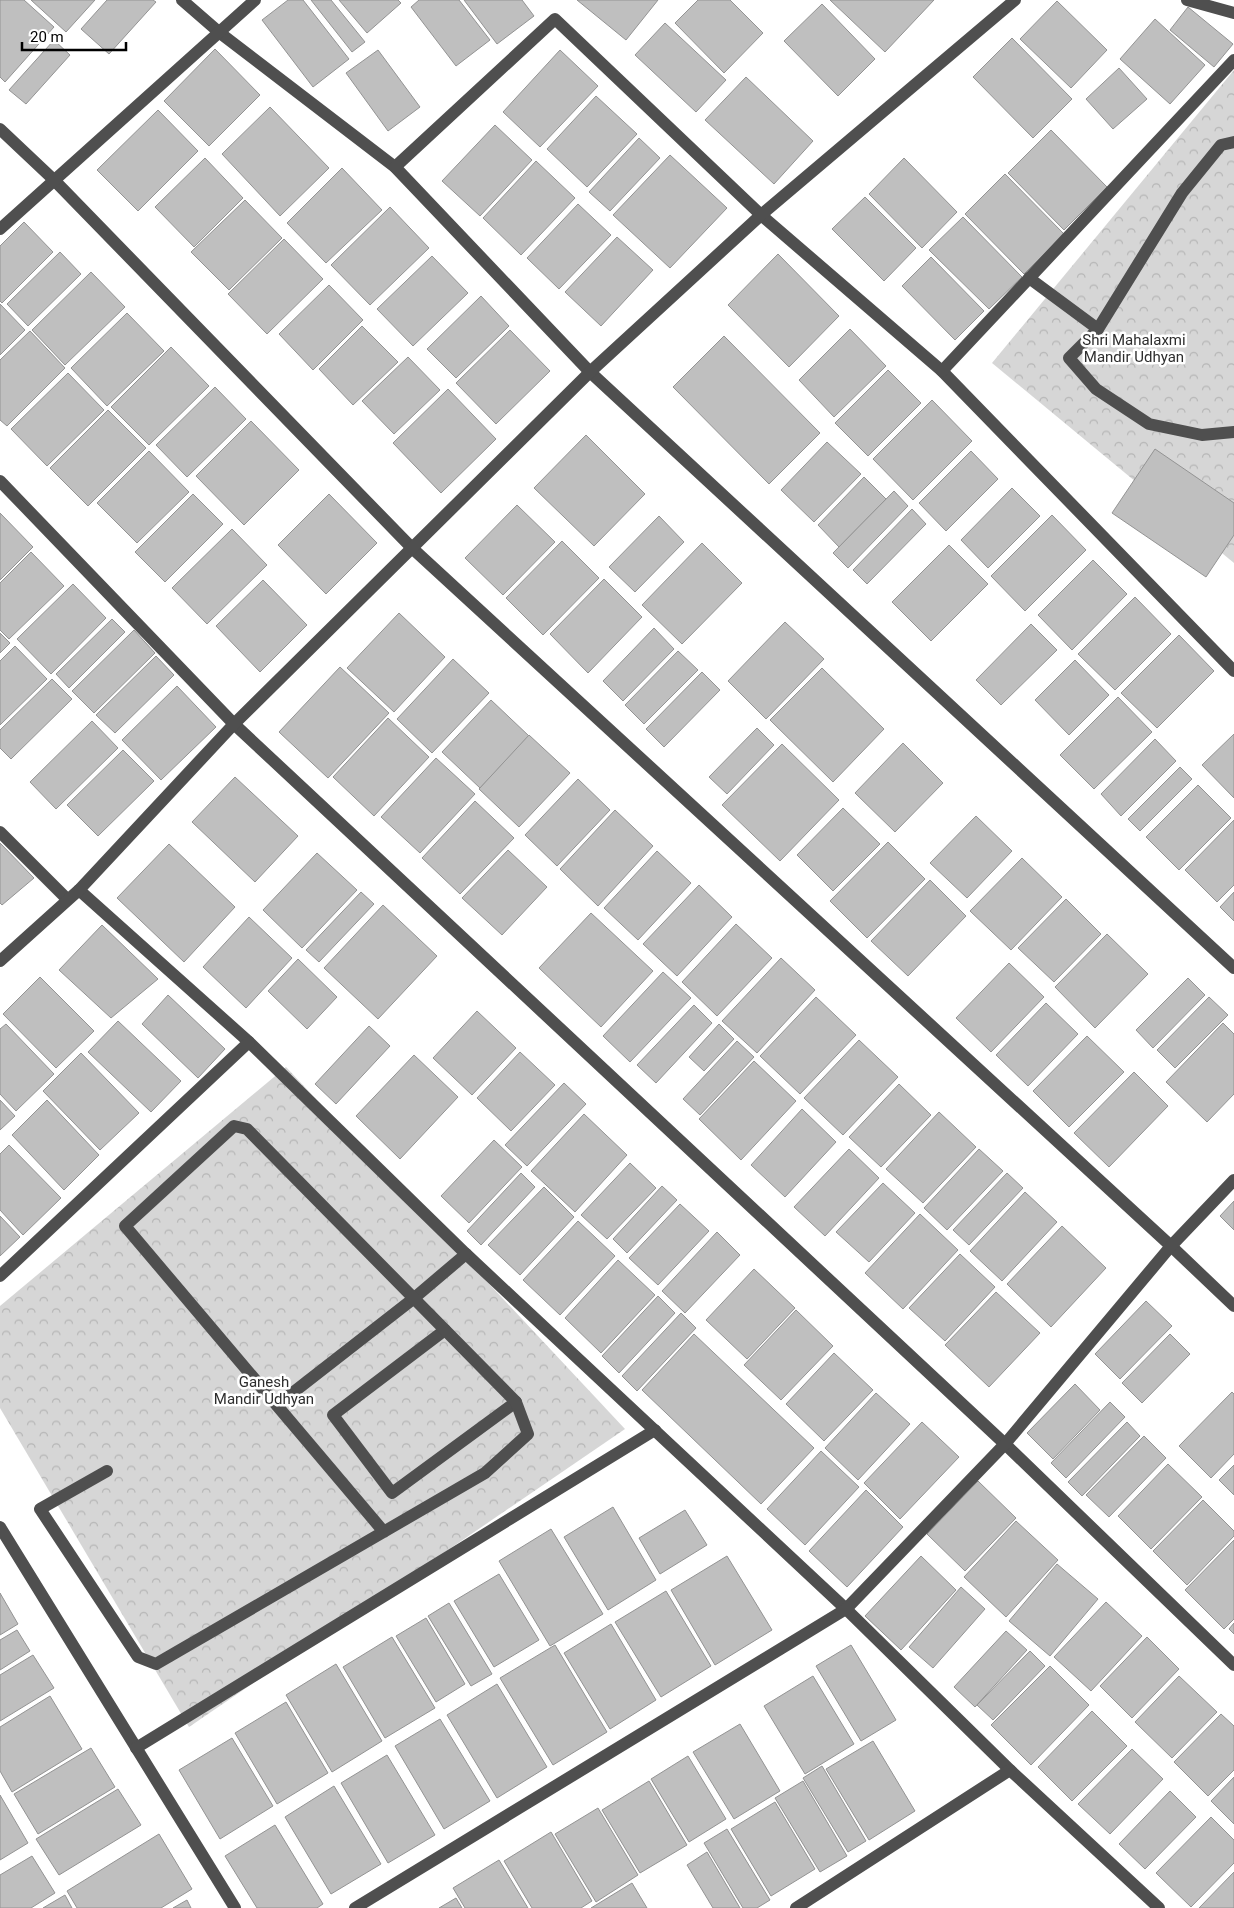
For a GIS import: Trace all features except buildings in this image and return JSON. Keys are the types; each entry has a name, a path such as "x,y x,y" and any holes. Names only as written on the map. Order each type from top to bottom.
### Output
{"street":[{"path":"182,0 220,32 395,167 590,372 1234,968"},
{"path":"0,229 255,0"},
{"path":"0,961 78,890 234,724 590,372 761,215 1014,0"},
{"path":"1187,0 1234,13"},
{"path":"395,167 555,19 761,215 942,371 1234,671"},
{"path":"942,371 1234,60"},
{"path":"0,129 54,180 412,548 1234,1306"},
{"path":"1234,142 1222,145 1182,193 1098,329 1069,358 1096,389 1149,424 1202,435 1234,432"},
{"path":"1029,278 1098,329"},
{"path":"0,481 234,724 1005,1444 1234,1665"},
{"path":"0,832 67,899"},
{"path":"78,890 249,1042 466,1254 846,1609 1010,1770 1159,1908"},
{"path":"0,1276 249,1042"},
{"path":"107,1471 40,1509 138,1657 156,1664 384,1532 485,1473 528,1434 516,1402 247,1129 234,1126 126,1226 384,1532"},
{"path":"355,1908 846,1609 1005,1444 1171,1246 1234,1180"},
{"path":"277,1404 413,1298 466,1254"},
{"path":"444,1330 333,1415 392,1493 516,1402"},
{"path":"136,1748 655,1430"},
{"path":"0,1527 235,1908"},
{"path":"796,1908 1010,1770"}],"green space":[{"name":"Shri Mahalaxmi Mandir Udhyan","path":"1234,70 1234,563 992,363"},
{"name":"Ganesh Mandir Udhyan","path":"286,1067 625,1429 189,1727 0,1408 0,1306"}]}
